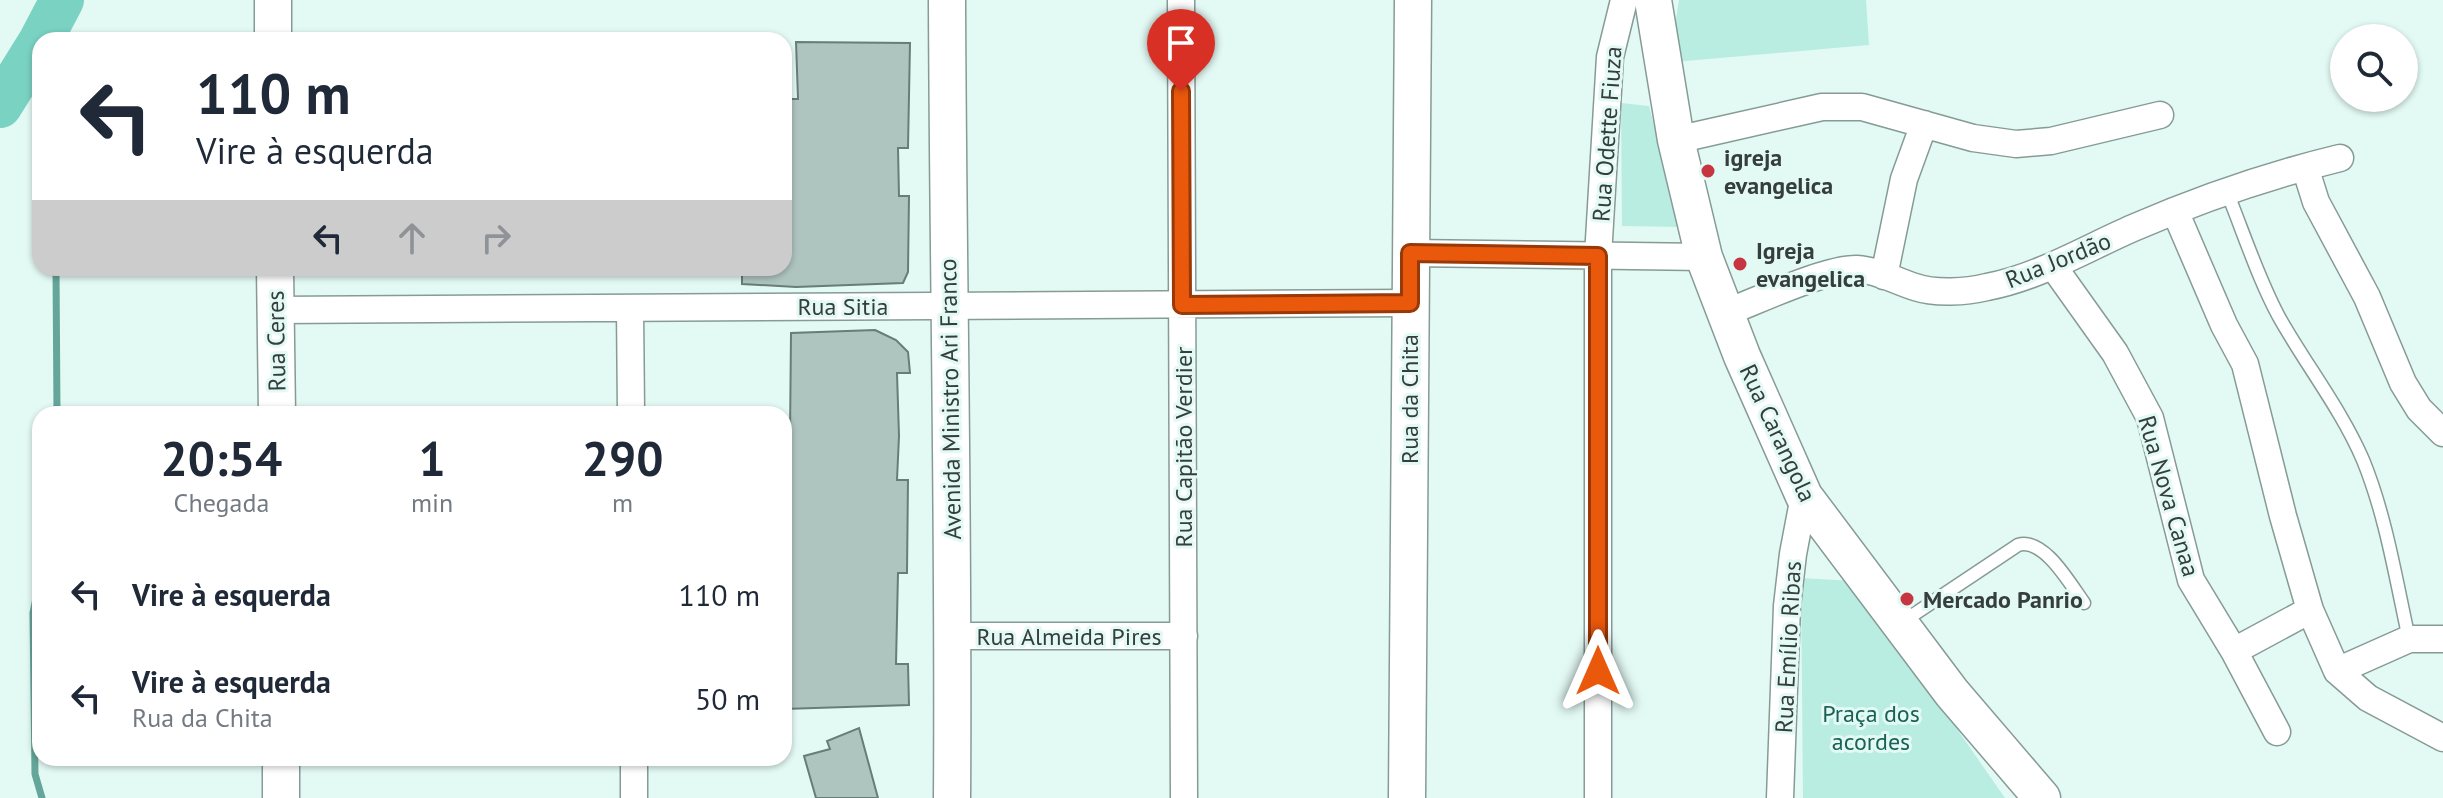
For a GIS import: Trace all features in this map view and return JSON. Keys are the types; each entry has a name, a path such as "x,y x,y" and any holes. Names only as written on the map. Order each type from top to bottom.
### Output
{"main road":[{"path":"273,0 273,32"},
{"name":"Avenida Ministro Ari Franco","path":"947,0 952,798"},
{"name":"Rua da Chita","path":"1407,798 1413,0"},
{"name":"Rua Carangola","path":"1653,0 1676,140 1704,257 1804,496 1898,625 2042,798"},
{"name":"Rua Ceres","path":"275,276 277,406"},
{"path":"281,766 281,798"}],"street":[{"name":"Rua Capitão Verdier","path":"1181,0 1184,798"},
{"name":"Rua Odette Fiuza","path":"1598,798 1598,256 1610,57 1624,0"},
{"path":"1676,140 1822,107 1862,107 1973,138 2016,144 2051,141 2160,115"},
{"path":"1884,276 1904,179 1924,124"},
{"name":"Rua Jordão","path":"1725,313 1835,271 1857,269 1919,289 1954,291 1986,288 2053,266 2175,211 2340,158"},
{"path":"2305,167 2316,202 2367,297 2403,383 2419,409 2443,433"},
{"path":"2175,211 2224,325 2245,364 2310,610 2337,671 2368,698 2443,738"},
{"path":"1410,253 1704,257"},
{"name":"Rua Nova Canaa","path":"2053,266 2115,353 2150,418 2191,580 2234,651 2277,732"},
{"name":"Rua Sitia","path":"276,310 1410,303"},
{"path":"630,308 631,406"},
{"name":"Rua Emílio Ribas","path":"1780,798 1787,606 1804,496"},
{"path":"2234,651 2310,610"},
{"name":"Rua Almeida Pires","path":"953,636 1184,636"},
{"path":"2337,671 2409,639 2443,639"},
{"path":"634,766 634,798"}],"lane":[{"path":"2227,192 2279,317 2340,416 2363,461 2383,527 2409,639"},
{"path":"1898,625 2027,542 2038,546 2050,557 2084,603"}],"green space":[{"path":"1679,0 1866,0 1869,45 1674,62 1672,44"},
{"path":"1621,103 1649,106 1680,227 1622,226"},
{"name":"Praça dos acordes","path":"1801,578 1854,581 2005,798 1803,798"}],"building":[{"path":"796,42 910,43 908,148 898,148 899,196 909,196 908,272 903,283 796,287 742,284 742,276 792,276 792,99 798,99"},
{"path":"875,330 896,340 908,352 910,373 897,373 897,480 908,480 907,573 898,573 896,664 908,664 909,705 792,709 791,333"},
{"path":"859,728 878,798 816,798 804,756 830,749 827,741"}],"waterway":[{"path":"45,32 62,0"},
{"path":"60,32 68,0"},
{"path":"0,106 32,55"},
{"path":"56,276 57,406"},
{"path":"35,766 42,798"}],"place":[{"name":"igreja evangelica","path":"1708,171"},
{"name":"Igreja evangelica","path":"1740,264"},
{"name":"Mercado Panrio","path":"1907,599"}],"route":[{"path":"1181,91 1182,305 1410,303 1410,253 1598,256 1598,671"}]}
